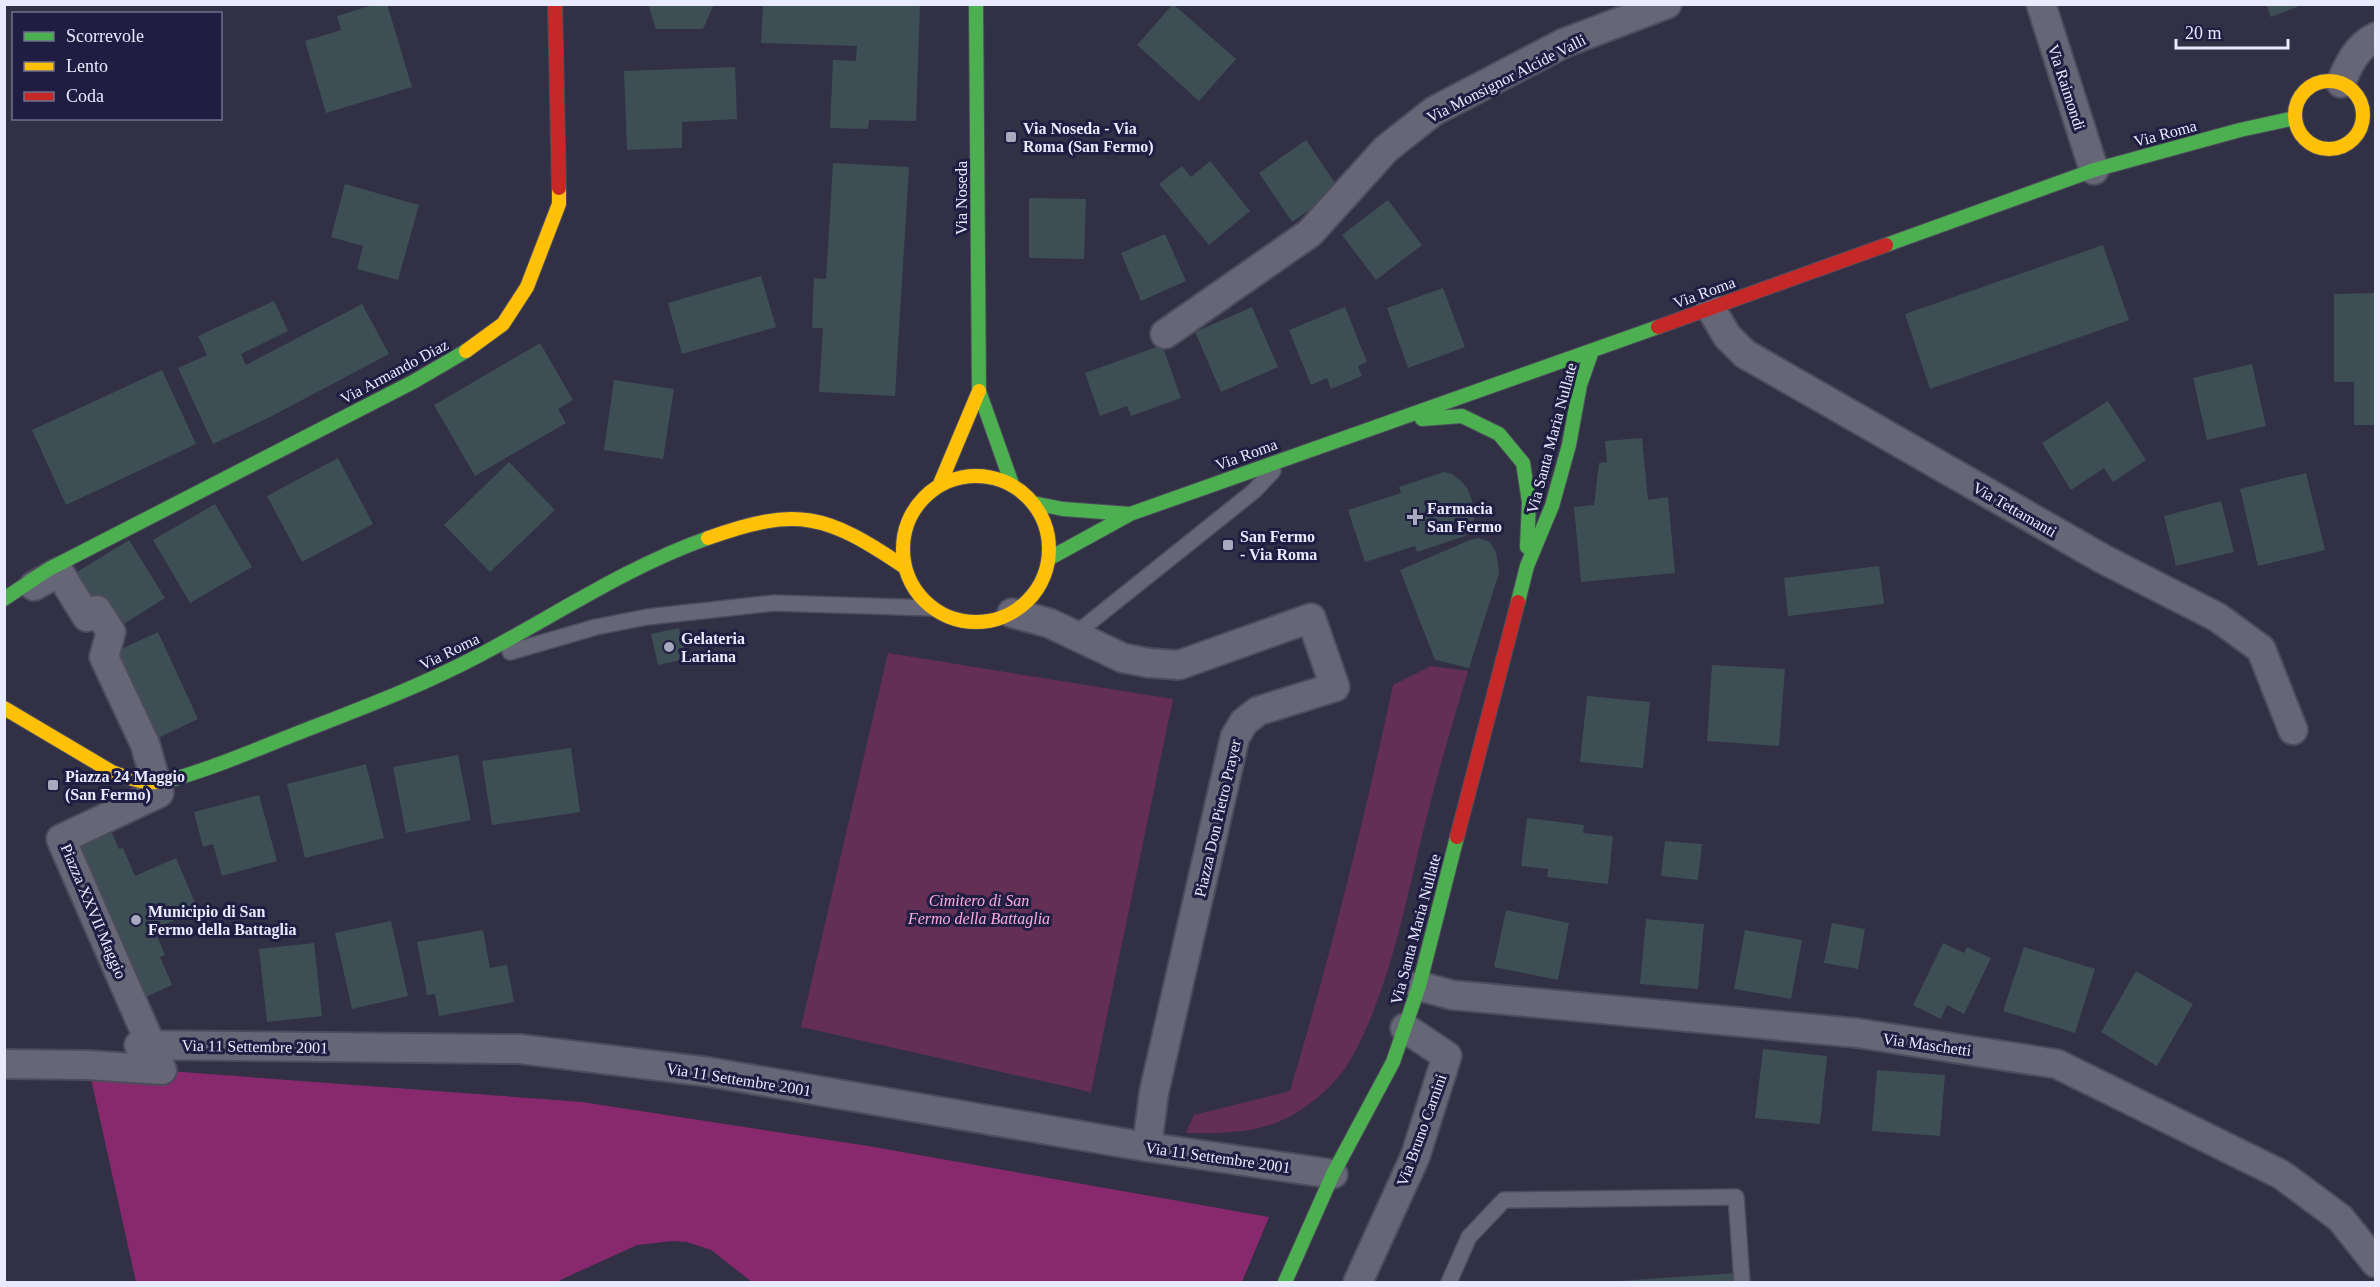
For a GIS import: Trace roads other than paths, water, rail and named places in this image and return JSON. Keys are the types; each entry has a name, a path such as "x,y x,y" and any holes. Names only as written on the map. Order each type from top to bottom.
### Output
{"main road":[{"name":"Via Armando Diaz","path":"4,600 49,569 413,382 473,347 503,324 527,287 559,204 555,4"},
{"name":"Via Noseda","path":"976,4 979,391 1012,484"},
{"path":"2330,81 2341,83 2357,96 2369,115 2350,142 2330,149 2310,144 2297,128 2295,118 2296,107 2301,96 2309,88 2330,81"},
{"name":"Via Roma","path":"1050,558 1130,514 2094,170 2240,130 2295,118"},
{"name":"Via Santa Maria Nullate","path":"1285,1282 1333,1173 1393,1062 1419,986 1527,566 1552,506 1569,445 1580,386 1592,351"},
{"name":"Via Noseda","path":"939,486 979,391"},
{"name":"Via Santa Maria Nullate","path":"1388,421 1462,416 1499,434 1523,463 1529,502 1527,566"},
{"path":"971,475 985,476 1012,484 1033,502 1042,517 1049,538 1050,558 1045,573 1030,599 1012,613 986,622 961,621 931,608 912,587 903,566 902,543 908,519 927,492 952,479 971,475"},
{"name":"Via Roma","path":"1033,502 1063,509 1130,514"},
{"name":"Via Roma","path":"4,708 22,715 84,757 118,775 155,783 205,771 444,673 505,642 626,571 688,543 739,527 785,518 823,521 868,542 903,566"}],"street":[{"name":"Via Monsignor Alcide Valli","path":"1165,334 1310,233 1386,149 1434,111 1564,43 1667,4"},
{"name":"Via Raimondi","path":"2041,4 2094,170"},
{"path":"2341,83 2348,65 2366,42 2376,38"},
{"name":"Via Tettamanti","path":"1710,307 1727,336 1745,354 2103,559 2217,617 2261,649 2293,730"},
{"path":"4,600 59,572 87,617 98,610 111,632 104,657 145,744 155,783"},
{"name":"Piazza Don Pietro Prayer","path":"1012,613 1049,623 1123,658 1179,665 1311,618 1335,687 1258,711 1244,722 1235,737 1154,1092 1147,1146"},
{"name":"Piazza XXVII Maggio","path":"4,1064 88,1065 162,1070 145,1045 61,838 159,793 155,783"},
{"name":"Via Maschetti","path":"1419,986 1452,995 1857,1033 2056,1064 2282,1175 2340,1218 2376,1263"},
{"name":"Via Bruno Carnini","path":"1358,1282 1415,1157 1448,1056 1405,1028"},
{"name":"Via 11 Settembre 2001","path":"145,1045 520,1049 709,1072 1147,1146 1333,1173"}],"lane":[{"path":"1074,634 1254,491 1285,458"},
{"path":"444,673 596,627 647,617 774,603 931,608"},
{"path":"1449,1282 1469,1237 1504,1200 1736,1197 1742,1282"}],"place":[{"name":"Via Noseda - Via Roma (San Fermo)","path":"1011,137"},
{"name":"Farmacia San Fermo","path":"1415,517"},
{"name":"San Fermo - Via Roma","path":"1228,545"},
{"name":"Gelateria Lariana","path":"669,647"},
{"name":"Piazza 24 Maggio (San Fermo)","path":"53,785"},
{"name":"Municipio di San Fermo della Battaglia","path":"136,920"}],"park label":[{"name":"Cimitero di San Fermo della Battaglia","path":"979,909"}]}
